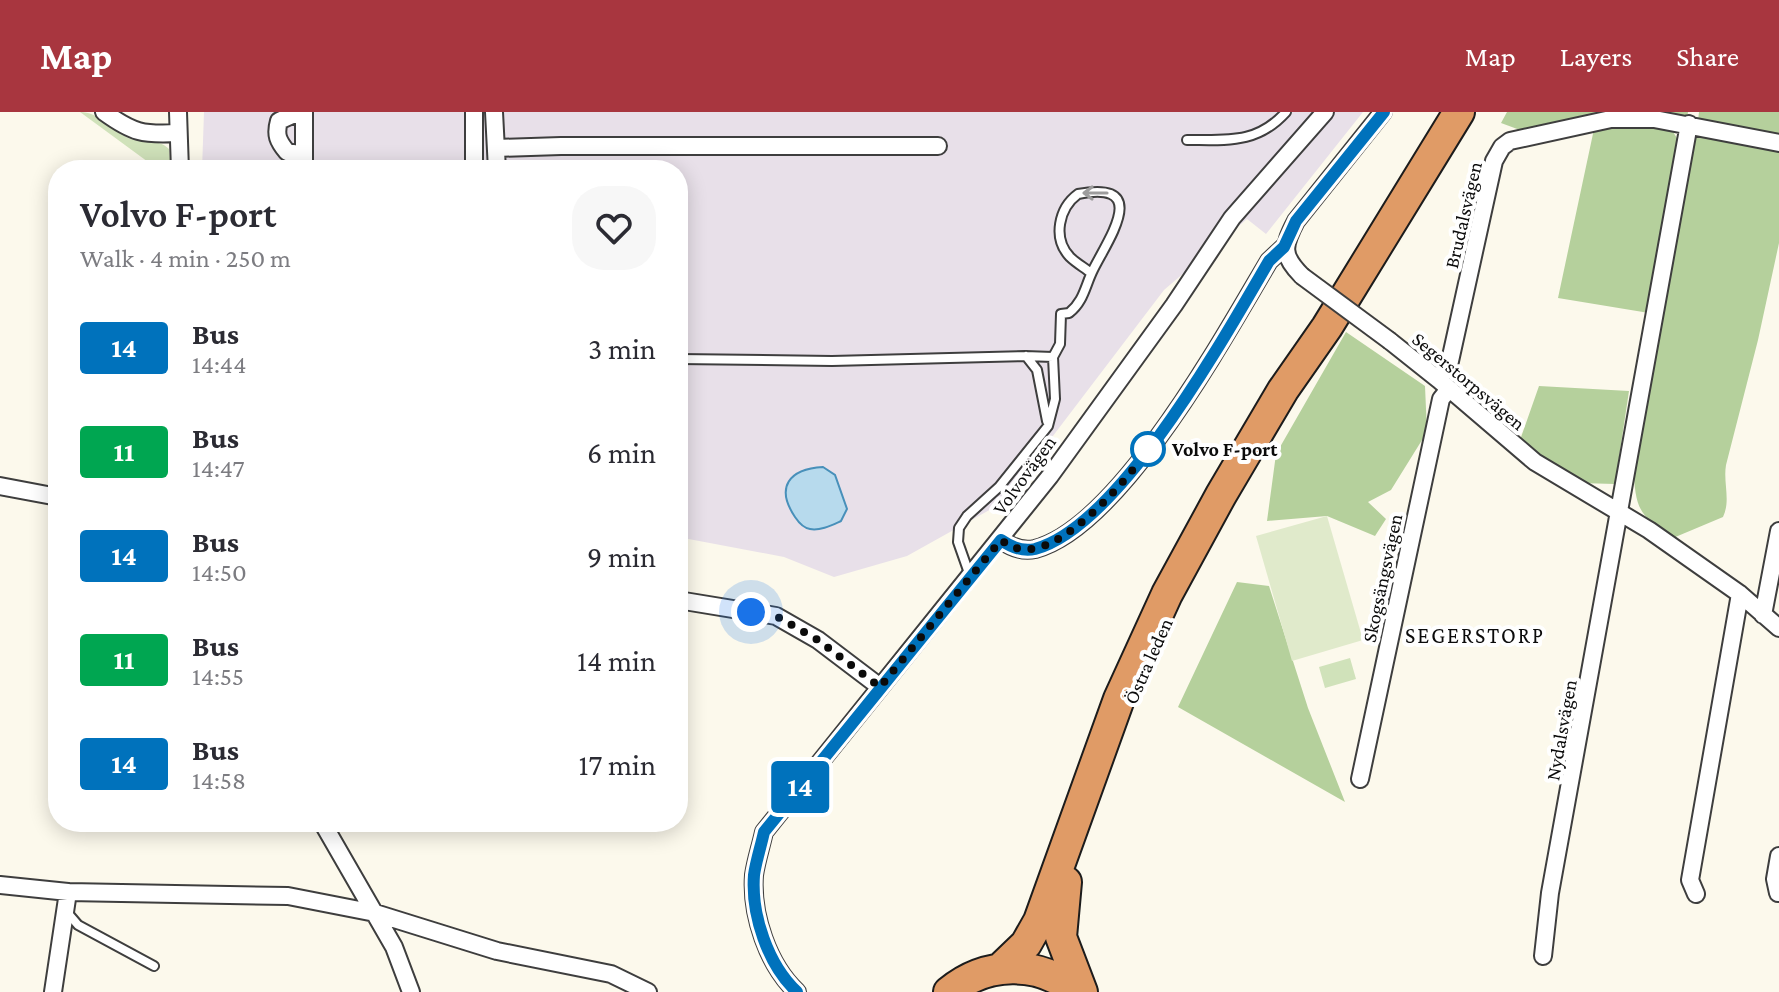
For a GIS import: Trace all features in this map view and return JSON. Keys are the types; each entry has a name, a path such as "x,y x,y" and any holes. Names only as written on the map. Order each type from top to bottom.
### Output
{"highway":[{"name":"Östra leden","path":"1001,968 1026,944 1039,921 1119,699 1167,594 1283,390 1310,352 1459,112"},
{"name":"Östra leden","path":"1082,992 1061,937 1061,916 1067,873 1082,824 1140,675 1180,590 1291,392 1310,352"},
{"path":"949,992 979,973 1001,968 1025,968 1048,974 1075,992"}],"street":[{"path":"104,112 128,129 148,135 178,133"},
{"path":"178,112 179,160"},
{"path":"301,160 287,152 278,142 276,133 279,121 301,112 304,160"},
{"path":"474,112 474,160"},
{"path":"494,112 497,160"},
{"name":"Volvovägen","path":"797,992 773,959 755,912 754,874 764,832 1001,540 1174,305 1232,218 1325,112"},
{"path":"1001,540 1014,549 1034,549 1059,537 1108,498 1132,472 1178,408 1269,261 1284,247 1296,221 1383,112"},
{"name":"Brudalsvägen","path":"1444,384 1494,161 1502,147 1521,137 1611,119 1654,119 1689,124 1779,143"},
{"name":"Nydalsvägen","path":"1543,956 1550,893 1689,124"},
{"path":"496,148 938,146"},
{"name":"Segerstorpsvägen","path":"1284,247 1291,265 1302,276 1444,384 1535,462 1593,499 1620,511 1740,594 1779,628"},
{"name":"Skogsängsvägen","path":"1360,779 1444,384"},
{"path":"0,486 48,495"},
{"path":"1763,615 1779,531"},
{"path":"1696,894 1690,880 1740,594"},
{"path":"688,602 776,616 818,640 880,687"},
{"path":"328,832 394,947 411,992"},
{"path":"1778,893 1775,879 1779,856"},
{"path":"0,885 68,892 288,896 375,913 497,951 611,974 648,992"},
{"path":"53,992 68,892"}],"lane":[{"path":"1187,140 1225,140 1256,135 1286,112"},
{"path":"970,576 958,542 959,528 967,516 999,487 1048,426 1055,399 1053,357 1060,344 1061,314 1077,307 1085,295 1091,273 1120,218 1121,206 1115,197 1104,191 1078,194 1063,211 1060,238 1064,247 1091,273"},
{"path":"1025,356 1037,370 1048,426"},
{"path":"688,359 832,361 1053,357"},
{"path":"66,910 78,925 154,966"}],"shaded area":[{"path":"204,112 1363,112 1266,234 1247,219 1164,290 1002,503 907,556 834,577 784,557 688,539 688,160 202,160"}],"green space":[{"path":"80,112 99,118 131,139 154,142 169,149 170,160 145,160"},
{"path":"1507,112 1688,112 1687,120 1594,118 1520,130 1501,123"},
{"path":"1699,112 1779,112 1779,138 1698,121"},
{"path":"1652,124 1672,130 1681,145 1649,313 1558,298 1594,129"},
{"path":"1697,131 1779,147 1779,243 1726,465 1727,498 1723,517 1673,538 1652,523 1641,509 1635,492 1633,465"},
{"path":"1346,332 1425,386 1427,432 1391,490 1368,502 1386,519 1375,536 1327,516 1267,521 1276,454"},
{"path":"1539,386 1629,391 1615,484 1579,483 1520,440"},
{"path":"1327,516 1363,640 1292,661 1256,536"},
{"path":"1237,582 1269,586 1308,708 1345,802 1178,707"},
{"path":"1350,658 1356,679 1325,688 1319,667"}],"water":[{"path":"823,467 835,475 847,509 841,521 822,528 808,528 798,521 789,506 786,489 801,471"}],"bus line":[{"name":"14","path":"797,992 773,959 755,912 754,874 764,832 1001,540 1014,549 1034,549 1059,537 1083,521 1132,472 1178,408 1269,261 1284,247 1296,221 1384,112"}],"place":[{"name":"Volvo F-port","path":"1148,449"}],"district":[{"name":"SEGERSTORP","path":"1475,635"}],"route":[{"path":"751,612 776,616 818,640 880,687 1001,540 1014,549 1034,549 1059,537 1083,521 1108,498 1148,449"}]}
